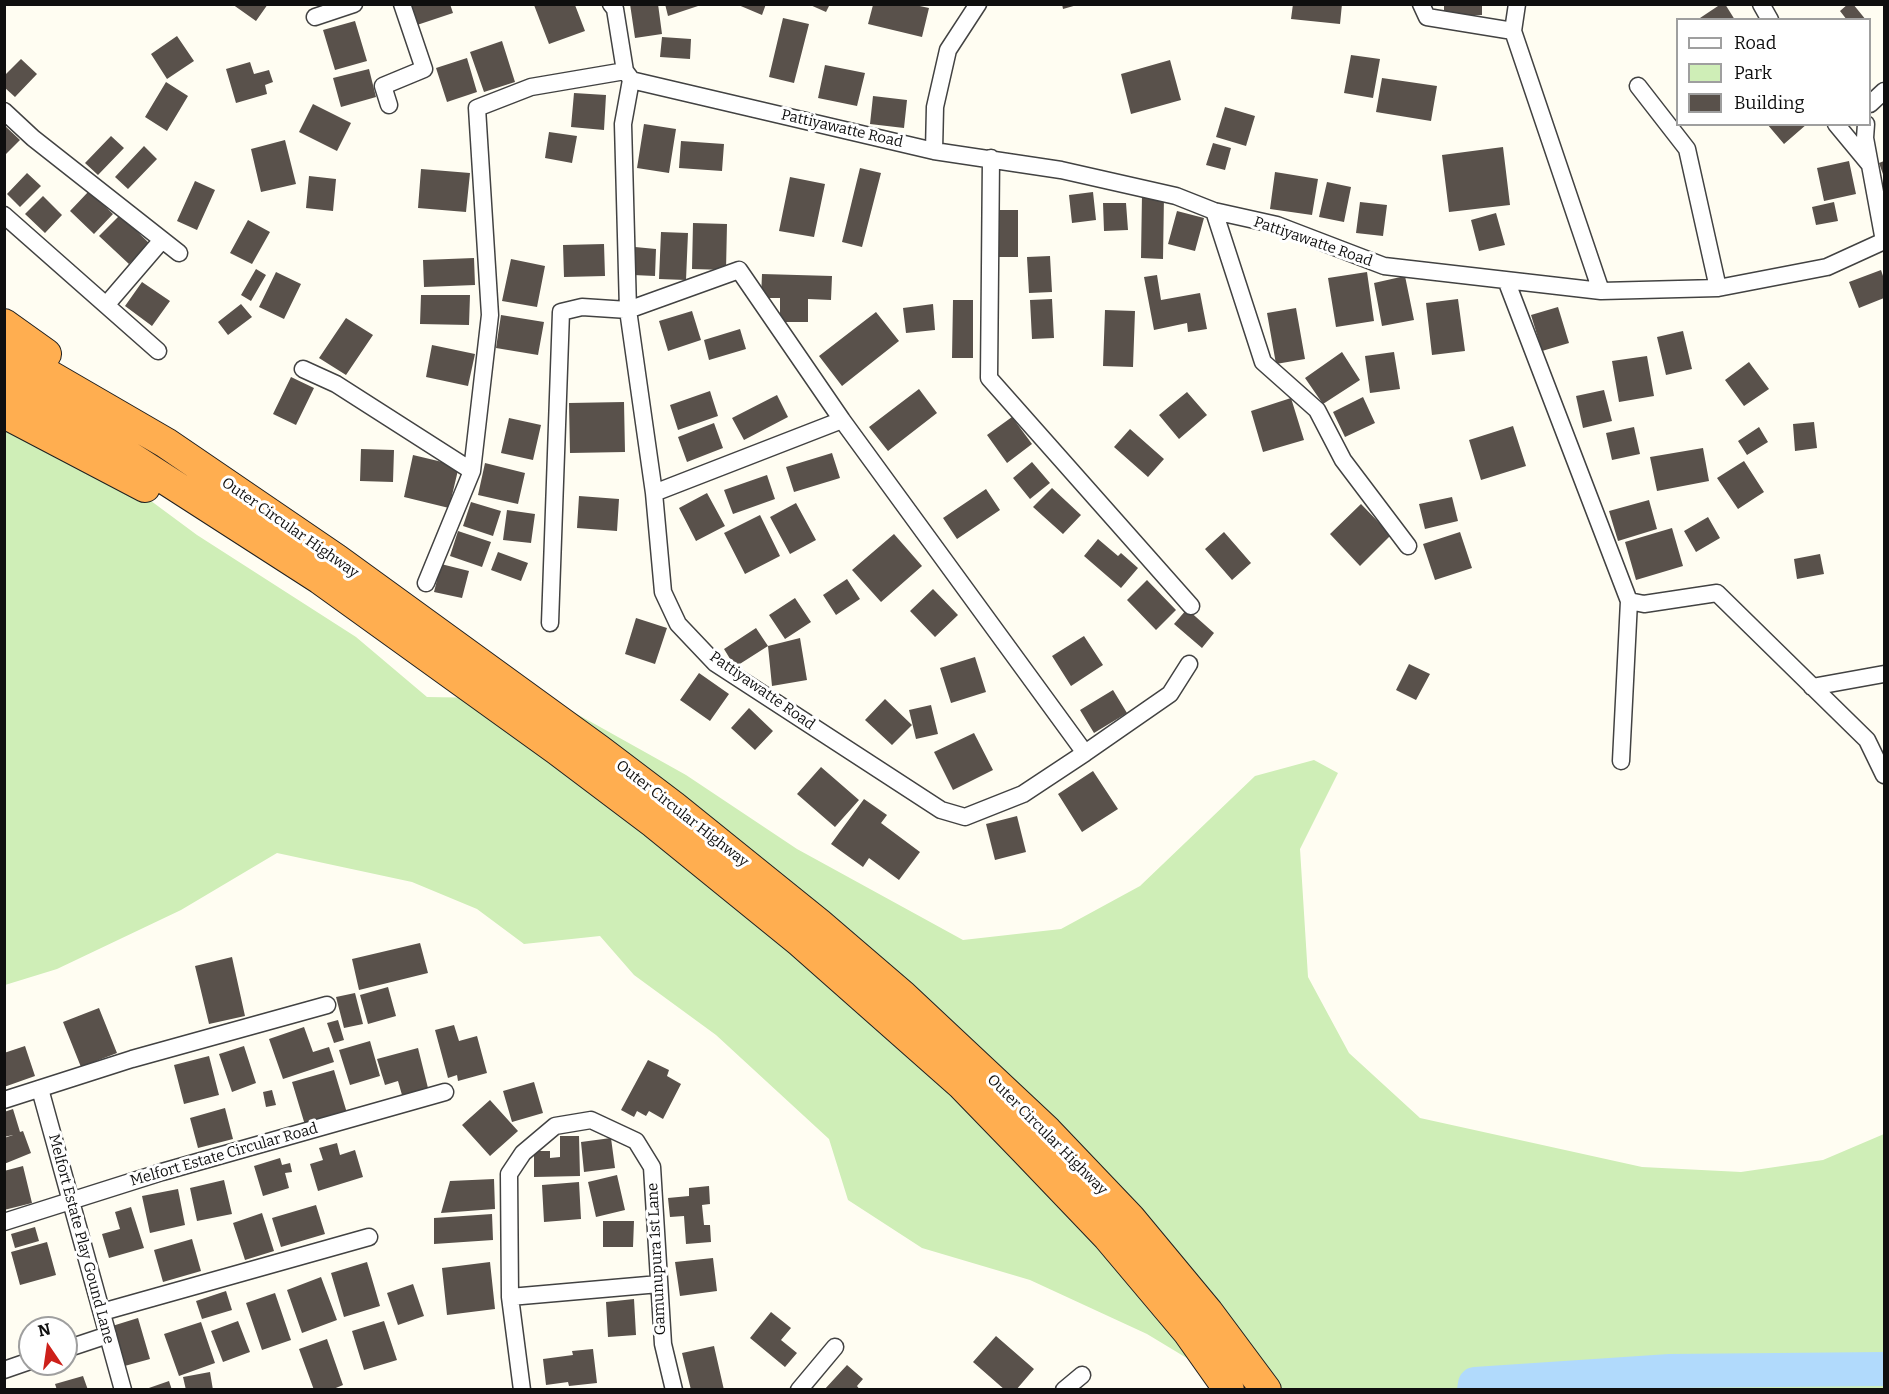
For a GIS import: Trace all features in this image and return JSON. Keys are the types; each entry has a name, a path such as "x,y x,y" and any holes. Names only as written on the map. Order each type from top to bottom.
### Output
{"highway":[{"path":"4,324 166,443"},
{"name":"Outer Circular Highway","path":"4,349 166,443 336,559 556,749 654,823 798,940 962,1085 1108,1237 1188,1332 1229,1389"},
{"name":"Outer Circular Highway","path":"4,381 59,411 320,579 452,660 673,806 818,923 903,996 1047,1131 1130,1218 1208,1312 1266,1389"},
{"path":"4,413 320,579"}],"street":[{"path":"315,17 354,4"},
{"path":"389,105 382,86 424,69 402,4"},
{"name":"Pattiyawatte Road","path":"611,4 615,9 628,75 623,124 628,310 654,493 663,592 678,624 715,663 941,810 965,817 1023,794 1085,753 1170,694 1189,664"},
{"path":"934,151 935,107 948,50 978,4"},
{"path":"1421,4 1428,17 1513,31"},
{"path":"1517,4 1513,31 1601,291"},
{"path":"1761,4 1769,18"},
{"path":"426,583 472,471 490,315 477,108 531,87 628,75"},
{"name":"Pattiyawatte Road","path":"628,75 934,151 1061,170 1176,196 1214,211 1277,225 1384,266 1601,291 1718,288 1827,267 1884,241 1865,138 1866,126"},
{"path":"1638,86 1687,149 1718,288"},
{"path":"1871,102 1884,91"},
{"path":"4,111 33,138 178,253"},
{"path":"1838,126 1872,168"},
{"path":"992,158 989,378 1191,606"},
{"path":"1214,211 1263,362 1317,410 1343,460 1408,546"},
{"path":"4,215 158,351"},
{"path":"107,304 162,240"},
{"path":"550,623 561,312 582,306 628,310 739,270 842,420 1085,753"},
{"path":"1506,280 1629,601 1622,761"},
{"path":"303,369 336,384 472,471"},
{"path":"654,493 842,420"},
{"path":"1629,601 1644,604 1717,592 1812,687 1876,739 1884,774"},
{"path":"1812,687 1884,674"},
{"path":"4,1100 132,1059 327,1005"},
{"name":"Melfort Estate Play Gound Lane","path":"40,1089 123,1389"},
{"name":"Melfort Estate Circular Road","path":"4,1222 162,1172 444,1092"},
{"name":"Gamunupura 1st Lane","path":"522,1389 510,1297 508,1174 523,1153 555,1126 591,1120 636,1141 652,1167 663,1344 674,1389"},
{"path":"102,1312 369,1237"},
{"path":"510,1297 659,1284"},
{"path":"78,1345 108,1335"},
{"path":"799,1389 835,1347"},
{"path":"1064,1389 1082,1375"}],"green space":[{"path":"4,384 93,458 197,535 356,637 427,697 550,699 686,775 797,849 963,940 1061,929 1140,886 1255,776 1314,760 1338,773 1300,849 1308,977 1349,1053 1420,1118 1642,1167 1741,1172 1823,1160 1884,1134 1884,1389 1238,1389 1147,1334 1030,1280 922,1248 848,1200 829,1139 716,1035 634,975 600,936 524,944 477,909 412,882 277,853 181,910 57,969 5,985"}],"building":[{"path":"232,4 268,4 256,21"},
{"path":"410,4 450,4 453,13 417,25"},
{"path":"630,4 658,4 662,34 635,38"},
{"path":"665,4 701,4 701,5 668,16"},
{"path":"736,4 766,4 762,15"},
{"path":"808,4 830,4 826,12"},
{"path":"1062,4 1077,4 1077,5 1063,9"},
{"path":"1293,4 1342,4 1340,24 1291,19"},
{"path":"1444,4 1482,4 1482,15 1444,16"},
{"path":"1721,4 1725,4 1734,18 1700,18"},
{"path":"1848,4 1853,4 1864,18 1845,18 1840,11"},
{"path":"534,5 575,5 585,31 549,44"},
{"path":"873,5 915,5 929,8 922,37 868,24"},
{"path":"783,18 809,24 794,83 769,77"},
{"path":"355,21 367,61 335,70 323,30"},
{"path":"177,36 194,61 167,79 151,54"},
{"path":"662,37 691,39 690,59 660,57"},
{"path":"502,41 515,82 484,92 470,52"},
{"path":"1351,55 1380,59 1373,98 1344,93"},
{"path":"467,58 477,92 447,102 436,68"},
{"path":"21,59 37,74 15,97 4,87 4,76"},
{"path":"1170,60 1181,100 1131,114 1121,74"},
{"path":"250,62 254,74 269,70 273,82 265,85 267,94 236,103 226,69"},
{"path":"825,65 865,73 857,106 818,98"},
{"path":"369,69 376,97 341,107 333,78"},
{"path":"1382,78 1437,86 1431,121 1376,112"},
{"path":"166,82 188,96 167,131 145,117"},
{"path":"574,93 606,95 604,130 571,127"},
{"path":"873,96 907,100 904,128 870,124"},
{"path":"313,104 351,123 337,151 299,132"},
{"path":"1225,107 1255,116 1246,146 1216,137"},
{"path":"644,124 676,129 669,173 637,168"},
{"path":"4,125 20,140 4,156"},
{"path":"1769,126 1805,126 1784,144"},
{"path":"549,132 577,136 572,163 545,158"},
{"path":"111,136 124,148 98,175 85,163"},
{"path":"285,140 296,184 261,192 251,149"},
{"path":"681,141 724,144 722,171 679,168"},
{"path":"1213,143 1231,148 1225,170 1206,165"},
{"path":"144,146 157,159 128,189 115,177"},
{"path":"1503,147 1510,205 1449,212 1442,155"},
{"path":"1849,161 1856,194 1824,201 1817,168"},
{"path":"1884,161 1884,177 1879,163"},
{"path":"860,168 881,173 862,247 842,242"},
{"path":"421,169 470,173 466,212 418,208"},
{"path":"1275,172 1318,179 1312,215 1270,209"},
{"path":"27,173 41,186 20,207 7,194"},
{"path":"309,176 336,179 333,211 306,208"},
{"path":"790,177 825,184 814,237 779,231"},
{"path":"195,181 215,190 197,230 177,221"},
{"path":"1327,182 1351,187 1344,222 1319,217"},
{"path":"89,191 113,214 94,234 70,211"},
{"path":"1093,192 1096,220 1072,223 1069,195"},
{"path":"1142,194 1164,195 1163,259 1141,258"},
{"path":"43,196 62,215 45,233 25,214"},
{"path":"1360,202 1387,205 1383,236 1356,233"},
{"path":"1834,202 1838,221 1816,225 1812,207"},
{"path":"1103,203 1126,203 1128,230 1104,231"},
{"path":"993,210 1018,210 1018,257 993,257"},
{"path":"1177,211 1204,218 1195,251 1168,244"},
{"path":"1496,213 1505,245 1479,251 1471,220"},
{"path":"120,215 149,243 129,264 99,236"},
{"path":"248,220 270,232 252,264 230,253"},
{"path":"693,223 727,224 726,270 692,269"},
{"path":"661,232 688,233 686,280 659,279"},
{"path":"604,244 605,276 564,277 563,245"},
{"path":"635,247 656,249 655,276 633,275"},
{"path":"1050,256 1052,292 1029,293 1027,257"},
{"path":"474,258 475,285 424,287 423,260"},
{"path":"511,259 545,266 537,307 502,301"},
{"path":"256,269 266,275 251,301 241,295"},
{"path":"1881,270 1884,279 1884,298 1859,308 1849,282"},
{"path":"276,272 301,284 284,319 259,307"},
{"path":"1367,272 1374,321 1336,327 1328,278"},
{"path":"762,274 832,276 831,300 808,299 808,322 780,322 780,298 761,298"},
{"path":"1157,275 1161,300 1200,293 1207,329 1188,332 1187,323 1154,330 1144,277"},
{"path":"1405,276 1414,320 1382,326 1374,283"},
{"path":"142,282 170,301 152,326 125,306"},
{"path":"421,295 470,295 469,325 420,324"},
{"path":"1052,299 1054,338 1032,339 1030,300"},
{"path":"1458,299 1465,351 1432,355 1426,303"},
{"path":"953,300 973,300 973,358 952,358"},
{"path":"241,304 252,317 228,335 218,322"},
{"path":"933,304 935,330 906,333 903,308"},
{"path":"1558,307 1569,343 1542,351 1531,315"},
{"path":"1296,308 1305,359 1276,364 1267,313"},
{"path":"1105,310 1135,311 1133,367 1103,366"},
{"path":"692,311 701,340 668,351 659,321"},
{"path":"876,312 899,341 842,386 819,356"},
{"path":"501,315 544,322 538,355 496,348"},
{"path":"346,318 373,335 346,375 319,358"},
{"path":"740,329 746,349 709,360 704,340"},
{"path":"1683,331 1692,369 1666,375 1657,337"},
{"path":"432,345 475,354 468,386 426,377"},
{"path":"1342,352 1360,380 1323,404 1305,378"},
{"path":"1394,352 1400,389 1370,393 1365,356"},
{"path":"1647,356 1654,396 1619,402 1612,361"},
{"path":"1749,362 1769,389 1744,406 1725,380"},
{"path":"291,377 314,388 296,425 273,414"},
{"path":"919,389 937,413 888,451 869,427"},
{"path":"1604,390 1612,421 1583,428 1576,396"},
{"path":"710,391 718,416 678,430 670,405"},
{"path":"1187,392 1207,415 1179,439 1159,415"},
{"path":"777,395 788,417 744,440 732,418"},
{"path":"1363,397 1375,423 1345,437 1333,412"},
{"path":"1291,398 1304,440 1263,452 1251,411"},
{"path":"624,402 625,452 570,453 569,403"},
{"path":"1012,417 1032,444 1007,463 987,435"},
{"path":"509,418 541,425 533,460 501,453"},
{"path":"1814,422 1817,448 1795,451 1793,424"},
{"path":"714,423 723,448 687,462 678,437"},
{"path":"1513,426 1526,466 1481,480 1469,440"},
{"path":"1634,427 1640,454 1612,460 1606,433"},
{"path":"1759,427 1768,442 1747,455 1738,441"},
{"path":"1130,429 1164,459 1148,477 1114,447"},
{"path":"1703,448 1709,481 1657,491 1650,457"},
{"path":"361,449 394,450 393,482 360,481"},
{"path":"832,453 840,478 794,492 786,467"},
{"path":"413,455 459,466 449,508 404,497"},
{"path":"1744,461 1764,492 1738,509 1717,478"},
{"path":"1032,462 1050,483 1030,499 1013,478"},
{"path":"485,463 525,473 518,504 478,495"},
{"path":"767,475 775,499 733,514 724,490"},
{"path":"1052,488 1081,515 1063,534 1033,507"},
{"path":"986,489 1000,510 957,539 943,518"},
{"path":"707,493 725,526 696,541 679,508"},
{"path":"579,496 619,499 617,531 577,528"},
{"path":"1452,497 1458,521 1425,529 1419,504"},
{"path":"1649,500 1657,529 1618,541 1609,511"},
{"path":"471,502 501,511 493,536 463,526"},
{"path":"796,503 816,540 790,554 770,517"},
{"path":"1361,504 1391,535 1360,566 1330,534"},
{"path":"507,510 535,514 531,543 503,540"},
{"path":"760,515 780,556 745,574 724,533"},
{"path":"1708,517 1720,538 1696,552 1684,531"},
{"path":"1672,528 1683,566 1636,580 1625,542"},
{"path":"458,531 491,542 482,567 450,556"},
{"path":"1224,532 1251,563 1232,580 1205,549"},
{"path":"1460,532 1472,568 1435,580 1423,544"},
{"path":"894,534 922,566 881,602 852,570"},
{"path":"1098,539 1118,556 1121,553 1138,568 1121,588 1084,556"},
{"path":"498,552 528,563 521,581 491,570"},
{"path":"1820,554 1824,574 1797,579 1794,559"},
{"path":"441,564 469,571 462,598 434,592"},
{"path":"847,579 860,599 836,615 823,595"},
{"path":"1147,580 1176,610 1156,630 1127,600"},
{"path":"933,589 958,615 935,637 910,611"},
{"path":"795,598 811,622 785,639 769,615"},
{"path":"1187,609 1214,633 1202,648 1174,624"},
{"path":"636,618 667,628 655,664 625,654"},
{"path":"756,628 768,646 735,667 724,649"},
{"path":"1084,636 1103,665 1071,686 1052,656"},
{"path":"800,638 807,680 772,686 768,646"},
{"path":"975,657 986,692 951,703 940,668"},
{"path":"1409,664 1430,674 1416,700 1396,690"},
{"path":"699,673 729,694 710,721 680,700"},
{"path":"1113,690 1127,713 1094,733 1080,710"},
{"path":"885,699 912,725 892,745 865,720"},
{"path":"931,705 938,734 916,739 909,710"},
{"path":"749,708 773,731 755,750 731,728"},
{"path":"974,733 993,770 953,790 934,752"},
{"path":"821,767 859,800 835,827 797,794"},
{"path":"1093,771 1118,809 1082,832 1058,794"},
{"path":"864,799 887,815 881,823 920,852 899,880 869,858 863,867 831,844"},
{"path":"1017,816 1026,852 995,860 986,824"},
{"path":"420,943 428,973 359,990 352,959"},
{"path":"232,957 245,1016 209,1024 195,966"},
{"path":"388,987 396,1016 368,1024 360,995"},
{"path":"355,993 363,1024 344,1028 336,997"},
{"path":"99,1008 117,1053 81,1067 63,1022"},
{"path":"338,1020 344,1040 334,1043 327,1023"},
{"path":"454,1025 459,1041 477,1036 487,1073 458,1081 457,1075 448,1078 435,1030"},
{"path":"304,1027 313,1052 329,1047 334,1062 283,1079 269,1039"},
{"path":"370,1041 380,1076 350,1085 339,1050"},
{"path":"25,1046 35,1076 4,1087 4,1053"},
{"path":"244,1046 256,1083 232,1092 219,1054"},
{"path":"418,1048 428,1088 402,1095 398,1081 385,1085 377,1059"},
{"path":"209,1056 219,1095 184,1104 174,1065"},
{"path":"648,1060 669,1070 667,1076 681,1084 663,1119 649,1111 646,1116 637,1111 634,1117 621,1110"},
{"path":"334,1070 347,1113 305,1125 292,1082"},
{"path":"534,1082 543,1113 512,1122 503,1091"},
{"path":"272,1090 276,1105 266,1107 263,1092"},
{"path":"490,1100 518,1131 490,1156 462,1125"},
{"path":"225,1108 233,1139 198,1148 190,1118"},
{"path":"13,1109 20,1132 23,1131 31,1153 4,1164 4,1138 13,1135 4,1137 4,1112"},
{"path":"560,1136 579,1136 580,1176 534,1177 534,1151 550,1151 550,1158 560,1157"},
{"path":"611,1138 615,1168 584,1172 581,1142"},
{"path":"337,1143 340,1155 355,1150 363,1177 318,1191 310,1164 323,1160 319,1148"},
{"path":"280,1158 282,1165 290,1163 292,1172 285,1173 289,1188 263,1196 254,1166"},
{"path":"23,1166 32,1203 4,1210 4,1171"},
{"path":"617,1175 625,1210 596,1217 588,1182"},
{"path":"494,1179 495,1209 441,1213 450,1181"},
{"path":"224,1180 232,1214 197,1221 190,1188"},
{"path":"579,1182 581,1219 544,1222 542,1185"},
{"path":"709,1186 710,1204 702,1205 704,1225 710,1225 711,1242 686,1244 684,1216 670,1217 668,1198 689,1196 689,1188"},
{"path":"178,1189 185,1225 150,1233 142,1196"},
{"path":"316,1205 325,1234 281,1247 272,1218"},
{"path":"131,1207 144,1248 109,1258 102,1234 120,1229 115,1212"},
{"path":"262,1213 274,1251 245,1260 233,1223"},
{"path":"492,1214 493,1240 434,1244 434,1218"},
{"path":"603,1221 634,1221 633,1247 603,1247"},
{"path":"35,1227 39,1241 15,1248 11,1234"},
{"path":"192,1239 201,1271 163,1282 154,1250"},
{"path":"47,1242 56,1275 20,1285 11,1252"},
{"path":"713,1258 717,1291 680,1296 675,1262"},
{"path":"367,1262 380,1306 344,1317 331,1273"},
{"path":"490,1262 495,1309 447,1315 442,1268"},
{"path":"321,1277 337,1320 302,1333 287,1290"},
{"path":"413,1284 424,1316 398,1325 387,1293"},
{"path":"226,1291 232,1310 202,1319 196,1301"},
{"path":"275,1293 291,1340 262,1350 246,1303"},
{"path":"634,1299 636,1335 608,1337 606,1302"},
{"path":"771,1312 791,1328 781,1340 797,1353 785,1367 750,1338"},
{"path":"138,1318 150,1359 121,1367 109,1327"},
{"path":"238,1321 250,1352 223,1362 211,1331"},
{"path":"384,1321 397,1360 364,1370 352,1331"},
{"path":"201,1322 215,1363 179,1376 164,1334"},
{"path":"996,1336 1034,1369 1016,1390 1005,1390 973,1362"},
{"path":"327,1339 343,1385 331,1390 314,1390 299,1349"},
{"path":"714,1346 724,1390 691,1390 682,1353"},
{"path":"593,1349 597,1383 569,1386 568,1382 546,1385 543,1359 573,1355 572,1351"},
{"path":"847,1365 863,1379 857,1386 860,1390 824,1390"},
{"path":"210,1372 213,1390 186,1390 183,1377"},
{"path":"83,1376 88,1390 57,1390 55,1384"},
{"path":"169,1381 172,1390 146,1390 146,1389"}],"waterway":[{"path":"1474,1390 1475,1384 1670,1371 1884,1369"}]}
